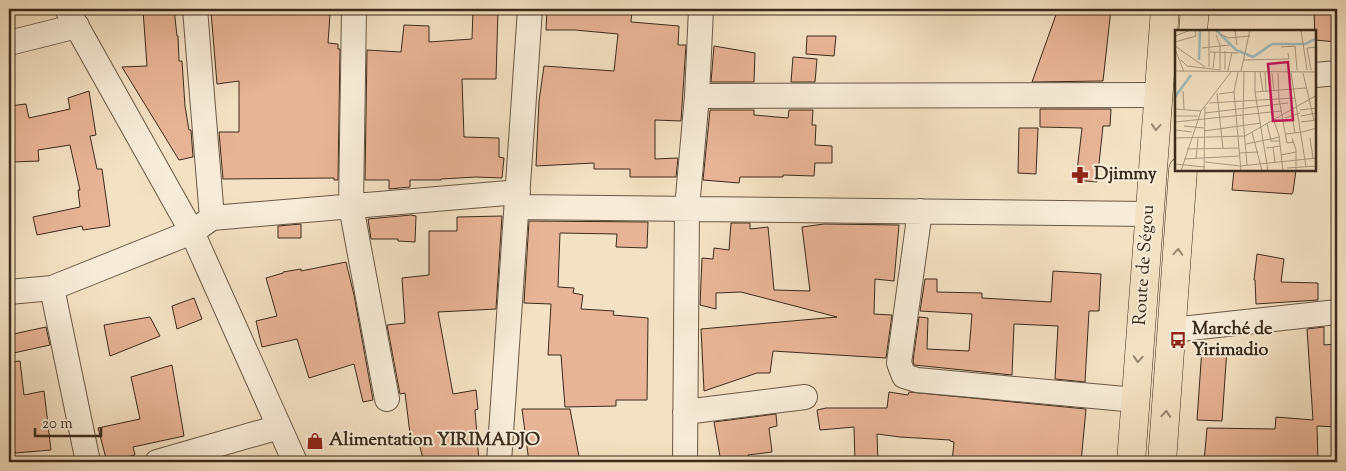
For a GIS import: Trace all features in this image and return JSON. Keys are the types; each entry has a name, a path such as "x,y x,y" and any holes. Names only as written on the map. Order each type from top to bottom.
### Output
{"highway":[{"name":"Route de Ségou","path":"1131,462 1165,9"},
{"path":"1193,30 1195,9"},
{"name":"Route de Ségou","path":"1162,462 1184,171"}],"street":[{"path":"195,9 212,218"},
{"path":"354,9 351,206 387,399"},
{"path":"498,462 530,9"},
{"path":"684,462 687,208 697,96 701,9"},
{"path":"9,43 72,17 192,232 295,462"},
{"path":"1316,74 1337,73"},
{"path":"697,96 1158,96"},
{"path":"9,292 52,288 192,232 212,218 351,206 517,199 687,208 1149,214"},
{"path":"920,211 899,363 904,376 917,380 1136,400"},
{"path":"52,288 88,462"},
{"path":"1172,330 1337,312"},
{"path":"685,412 804,397"},
{"path":"157,462 279,427"}],"building":[{"path":"153,9 174,9 179,61 182,61 185,106 189,130 191,130 193,157 179,160 122,67 147,66 143,10 153,11"},
{"path":"238,9 262,9 262,11 271,12 271,14 330,14 328,43 338,44 338,49 340,49 338,180 334,180 334,178 223,179 219,132 239,132 239,81 217,84 211,12 238,11"},
{"path":"473,9 498,9 496,79 462,79 464,137 499,138 499,157 504,158 502,178 476,177 410,180 410,187 389,189 389,180 365,180 367,50 401,52 404,25 429,26 429,42 472,39"},
{"path":"547,9 632,9 631,22 679,26 678,45 686,45 681,121 655,120 655,159 678,158 676,177 630,177 630,169 594,169 594,163 536,166 539,101 544,66 614,71 618,34 575,30 546,30"},
{"path":"1058,9 1111,9 1103,81 1032,82"},
{"path":"1314,9 1337,9 1337,42 1316,40"},
{"path":"807,36 836,36 834,56 806,54"},
{"path":"714,46 755,53 754,82 711,82"},
{"path":"793,57 817,59 815,82 791,82"},
{"path":"89,91 96,135 90,136 97,169 102,169 110,226 83,230 82,226 37,235 33,217 80,207 78,190 80,190 70,145 38,150 39,161 13,162 9,140 9,106 26,104 29,118 70,109 68,98"},
{"path":"1040,109 1111,109 1110,126 1103,126 1097,182 1076,180 1082,128 1040,127"},
{"path":"710,110 754,110 754,115 788,118 789,110 813,110 812,125 816,125 815,145 832,146 832,163 815,163 814,176 740,177 739,183 703,180"},
{"path":"1019,128 1038,128 1036,174 1018,173"},
{"path":"1234,171 1296,171 1292,194 1232,190"},
{"path":"416,216 415,242 398,241 398,239 371,239 368,219"},
{"path":"502,216 496,309 438,312 453,394 476,390 478,409 475,410 479,462 424,462 418,440 411,442 405,393 400,394 387,325 405,323 402,278 429,275 429,231 457,231 457,217"},
{"path":"529,221 648,222 647,248 616,247 617,234 560,233 558,287 574,288 573,293 583,295 581,309 614,311 613,315 648,318 647,400 616,400 616,406 565,407 561,355 548,355 551,304 524,303"},
{"path":"731,223 750,223 750,229 768,227 774,290 810,291 802,227 824,224 899,225 894,281 875,279 874,314 892,315 886,358 773,351 770,373 757,373 704,391 701,329 837,317 741,292 716,293 716,309 700,305 702,258 713,259 714,248 729,250"},
{"path":"301,224 301,238 278,238 278,226"},
{"path":"1257,254 1284,259 1281,282 1318,283 1318,300 1256,304 1254,280"},
{"path":"346,262 354,295 373,400 363,402 354,364 309,378 297,339 262,347 256,321 277,316 266,278 283,272 301,269 301,271"},
{"path":"1053,271 1101,274 1099,311 1089,311 1085,382 1055,379 1058,326 1014,324 1012,375 914,365 919,317 928,318 927,349 969,351 972,314 920,311 925,279 937,279 937,292 982,293 982,298 1051,302"},
{"path":"194,298 202,319 177,329 172,306"},
{"path":"150,317 160,336 110,356 104,325"},
{"path":"46,327 50,345 9,354 9,335"},
{"path":"1324,327 1324,345 1337,344 1337,427 1317,426 1318,462 1204,462 1207,428 1275,429 1276,417 1313,420 1307,329"},
{"path":"1202,348 1227,349 1222,421 1197,420"},
{"path":"20,361 24,395 44,391 51,450 15,453 9,412 9,362"},
{"path":"172,365 184,436 133,447 135,455 107,462 98,428 140,419 131,377"},
{"path":"889,392 908,395 909,392 1086,409 1081,462 1049,462 1049,460 976,457 975,462 952,462 954,442 950,440 877,434 878,462 855,462 854,427 820,430 817,410 826,408 887,408"},
{"path":"522,409 570,409 580,462 529,462"},
{"path":"776,414 777,426 769,428 772,452 748,455 750,462 721,462 714,422"}],"place":[{"name":"Djimmy","path":"1080,175"},
{"name":"Marché de Yirimadio","path":"1178,340"},
{"name":"Alimentation YIRIMADJO","path":"315,441"}]}
